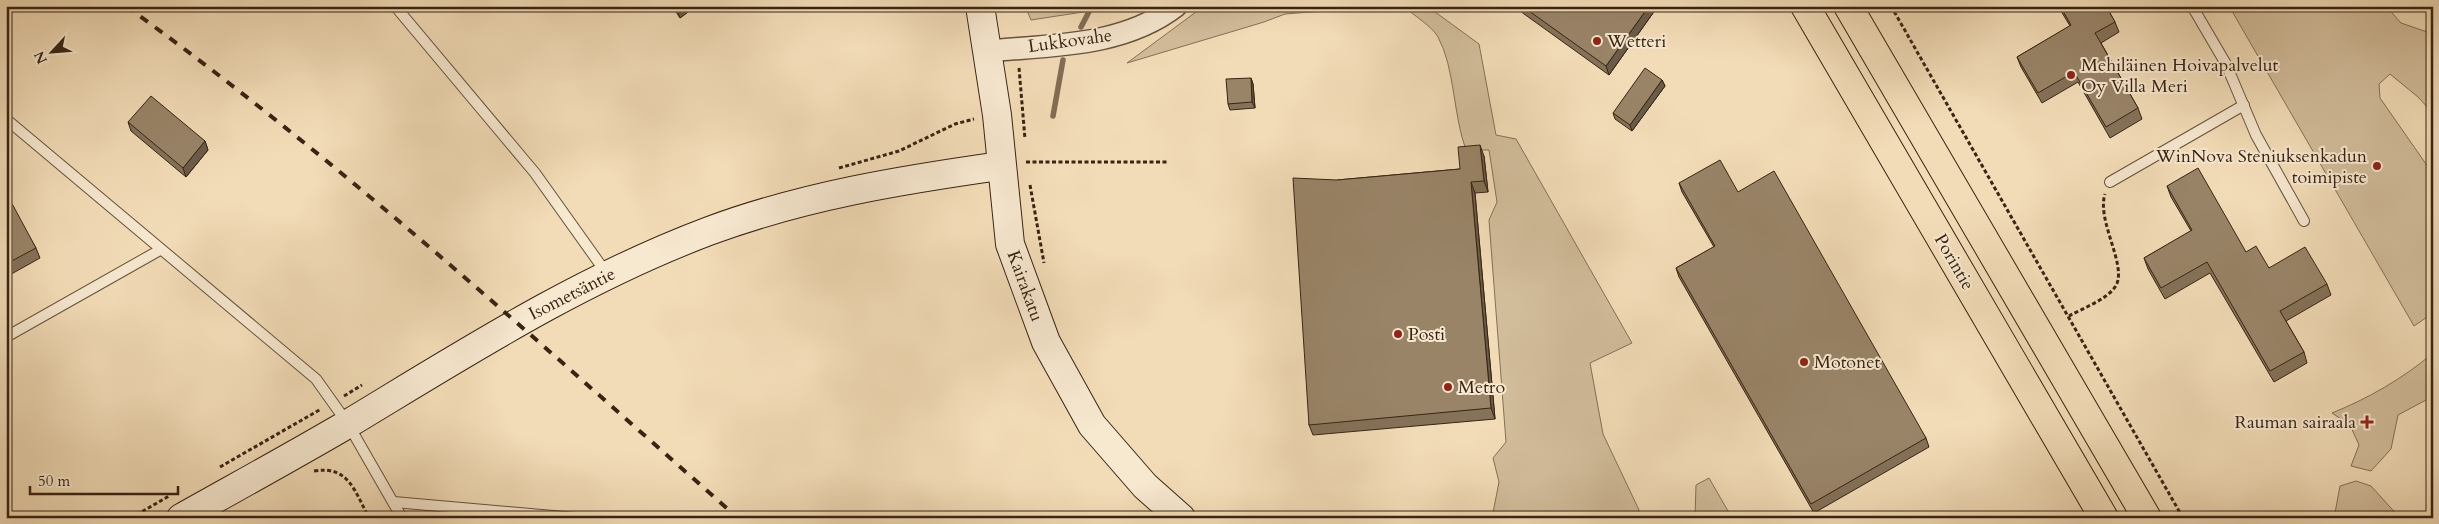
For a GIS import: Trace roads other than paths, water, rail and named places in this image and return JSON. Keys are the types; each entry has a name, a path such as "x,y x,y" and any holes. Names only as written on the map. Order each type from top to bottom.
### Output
{"highway":[{"name":"Porintie","path":"1805,6 2104,518"},
{"path":"1848,6 2147,518"}],"main road":[{"name":"Kairakatu","path":"980,6 1013,164 1010,244 1046,342 1092,425 1145,486 1181,518"},
{"name":"Isometsäntie","path":"182,518 292,440 348,424 516,322 608,275 709,231 794,204 844,191 913,178 1013,164"}],"street":[{"name":"Lukkovahe","path":"988,51 1075,44 1127,33 1176,6"}],"lane":[{"path":"395,6 536,173 608,275"},
{"path":"2192,6 2226,64 2256,135 2304,221"},
{"path":"2110,182 2244,105"},
{"path":"9,124 316,379 348,424 402,518"},
{"path":"6,337 160,250"},
{"path":"394,502 576,518"}],"waterway":[{"path":"1081,27 1092,6"},
{"path":"1053,116 1063,60"}],"railway":[{"path":"126,6 285,127 362,190 738,518"}],"place":[{"name":"Wetteri","path":"1597,41"},
{"name":"Mehiläinen Hoivapalvelut Oy Villa Meri","path":"2071,75"},
{"name":"WinNova Steniuksenkadun toimipiste","path":"2377,166"},
{"name":"Posti","path":"1398,334"},
{"name":"Motonet","path":"1804,362"},
{"name":"Metro","path":"1448,387"},
{"name":"Rauman sairaala","path":"2367,422"}]}
